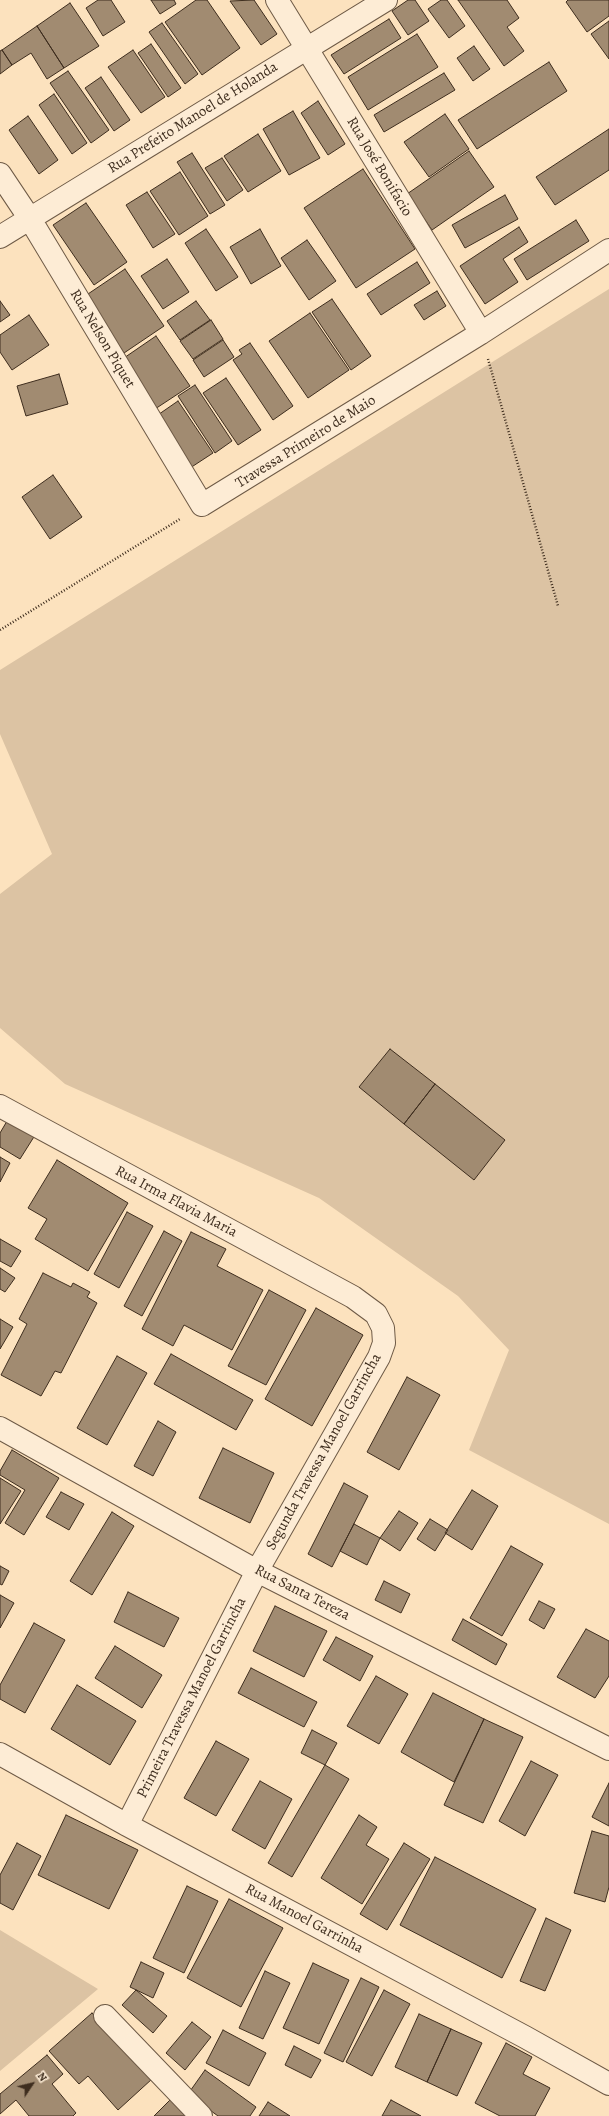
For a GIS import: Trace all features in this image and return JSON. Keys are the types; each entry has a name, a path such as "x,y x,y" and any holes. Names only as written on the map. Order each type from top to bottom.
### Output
{"street":[{"name":"Rua José Bonifacio","path":"277,0 481,333"},
{"name":"Rua Prefeito Manoel de Holanda","path":"0,237 386,0"},
{"name":"Rua Nelson Piquet","path":"0,174 30,219 202,505"},
{"name":"Travessa Primeiro de Maio","path":"202,505 481,333 609,250"},
{"name":"Rua Irma Flavia Maria","path":"0,1106 353,1297"},
{"name":"Segunda Travessa Manoel Garrincha","path":"257,1571 382,1350 384,1342 383,1328 376,1314 353,1297"},
{"name":"Rua Santa Tereza","path":"0,1428 257,1571 609,1748"},
{"name":"Primeira Travessa Manoel Garrincha","path":"127,1825 257,1571"},
{"name":"Rua Manoel Garrinha","path":"0,1754 127,1825 609,2084"},
{"path":"105,2016 201,2116"}],"path":[{"path":"481,333 558,606"},
{"path":"0,630 202,505"}],"shaded area":[{"path":"609,289 609,1524 469,1450 509,1350 458,1296 319,1198 65,1084 0,1028 0,894 52,854 0,734 0,670"},
{"path":"0,1930 98,1989 0,2071"}],"building":[{"path":"98,0 111,0 125,22 103,36 86,8"},
{"path":"151,0 174,0 176,4 160,14"},
{"path":"196,0 207,0 240,48 202,75 165,22"},
{"path":"254,0 277,34 261,45 230,1"},
{"path":"408,0 415,0 429,21 408,35 392,11"},
{"path":"441,0 447,0 465,26 449,38 428,9"},
{"path":"458,0 507,0 519,18 507,27 524,51 504,66"},
{"path":"568,0 609,0 609,16 587,32 566,2"},
{"path":"70,3 99,46 64,68 37,26"},
{"path":"389,19 401,38 344,74 331,55"},
{"path":"609,21 609,59 591,34"},
{"path":"162,23 198,74 185,84 149,32"},
{"path":"37,26 64,68 47,79 31,53 12,65 2,50"},
{"path":"417,34 438,67 368,110 348,77"},
{"path":"151,44 181,88 168,97 138,53"},
{"path":"474,46 490,69 473,81 457,58"},
{"path":"2,50 12,65 0,74 0,51"},
{"path":"133,50 165,97 141,113 108,67"},
{"path":"549,62 567,91 477,149 458,120"},
{"path":"68,71 109,130 91,143 50,83"},
{"path":"444,73 455,90 384,132 374,115"},
{"path":"101,77 130,120 114,131 85,88"},
{"path":"54,94 87,143 72,154 39,105"},
{"path":"318,101 345,144 328,155 301,113"},
{"path":"293,111 320,158 289,175 263,129"},
{"path":"445,114 469,149 429,177 404,142"},
{"path":"28,116 58,160 39,174 9,130"},
{"path":"609,129 609,170 555,205 536,177"},
{"path":"258,134 281,171 248,192 224,156"},
{"path":"469,151 494,187 432,230 407,194"},
{"path":"192,153 225,205 210,214 177,162"},
{"path":"222,158 243,190 227,201 205,168"},
{"path":"363,169 415,249 356,288 304,208"},
{"path":"180,172 208,216 179,235 150,191"},
{"path":"147,192 175,234 153,248 126,205"},
{"path":"505,195 518,219 465,248 452,225"},
{"path":"86,203 127,262 94,285 53,225"},
{"path":"576,220 589,241 527,280 514,259"},
{"path":"519,227 528,242 503,259 518,282 485,304 460,266"},
{"path":"206,229 238,277 216,291 185,243"},
{"path":"260,229 281,266 251,284 230,247"},
{"path":"307,240 336,281 309,300 281,258"},
{"path":"167,259 189,292 163,309 141,276"},
{"path":"417,262 430,283 381,315 367,294"},
{"path":"125,269 164,326 124,353 85,296"},
{"path":"437,291 446,306 424,320 414,305"},
{"path":"332,299 371,356 351,370 312,312"},
{"path":"0,301 10,315 0,322"},
{"path":"196,301 210,320 180,340 167,321"},
{"path":"310,313 349,370 308,398 269,341"},
{"path":"29,315 49,345 12,370 0,352 0,335"},
{"path":"211,320 223,339 193,359 180,341"},
{"path":"156,336 190,386 155,409 121,360"},
{"path":"223,340 234,357 204,377 193,360"},
{"path":"250,343 293,406 273,420 233,360 242,354 239,350"},
{"path":"59,374 68,404 26,416 17,386"},
{"path":"226,378 261,430 238,445 203,393"},
{"path":"195,385 232,441 215,453 178,396"},
{"path":"178,401 213,453 187,470 152,419"},
{"path":"53,475 82,517 50,539 22,497"},
{"path":"390,1049 435,1084 404,1124 359,1087"},
{"path":"435,1084 505,1140 474,1180 404,1124"},
{"path":"10,1116 37,1132 20,1159 0,1147 0,1133"},
{"path":"0,1157 10,1163 0,1182"},
{"path":"57,1160 128,1203 88,1271 35,1239 47,1219 28,1208"},
{"path":"127,1212 153,1226 119,1288 94,1274"},
{"path":"164,1231 182,1241 142,1316 124,1306"},
{"path":"191,1232 226,1249 217,1266 263,1290 232,1350 184,1325 173,1346 142,1329"},
{"path":"0,1239 21,1251 11,1267 0,1261"},
{"path":"0,1268 15,1278 5,1292 0,1289"},
{"path":"43,1273 71,1287 73,1283 90,1292 87,1297 97,1303 61,1373 55,1371 41,1396 1,1375 27,1324 19,1319"},
{"path":"269,1290 306,1310 266,1385 228,1366"},
{"path":"316,1308 363,1335 312,1426 265,1399"},
{"path":"0,1319 13,1327 0,1349"},
{"path":"171,1354 253,1400 236,1430 154,1384"},
{"path":"117,1356 147,1373 107,1445 77,1428"},
{"path":"407,1377 440,1395 399,1470 367,1452"},
{"path":"158,1421 176,1432 153,1476 134,1466"},
{"path":"223,1448 274,1473 250,1523 199,1498"},
{"path":"12,1450 59,1478 24,1535 5,1523 25,1490 0,1475 0,1471"},
{"path":"0,1478 21,1491 0,1524"},
{"path":"344,1483 368,1496 332,1567 308,1554"},
{"path":"472,1490 498,1506 472,1550 445,1533"},
{"path":"61,1492 84,1504 69,1530 46,1517"},
{"path":"399,1511 418,1523 400,1551 380,1538"},
{"path":"112,1512 134,1526 92,1595 70,1581"},
{"path":"430,1519 448,1530 435,1551 417,1539"},
{"path":"354,1524 380,1538 367,1565 340,1551"},
{"path":"511,1546 543,1564 502,1636 470,1618"},
{"path":"0,1566 9,1571 2,1585 0,1584"},
{"path":"384,1581 410,1594 401,1613 375,1600"},
{"path":"128,1592 179,1618 164,1647 114,1622"},
{"path":"0,1595 14,1603 0,1628"},
{"path":"539,1601 555,1609 544,1629 529,1620"},
{"path":"275,1606 327,1631 304,1677 253,1651"},
{"path":"463,1619 507,1644 496,1665 452,1640"},
{"path":"34,1623 65,1640 25,1713 0,1699 0,1685"},
{"path":"586,1629 609,1641 609,1676 595,1698 557,1677"},
{"path":"336,1637 373,1656 360,1681 323,1660"},
{"path":"115,1646 162,1675 142,1708 95,1678"},
{"path":"251,1668 317,1702 304,1727 238,1693"},
{"path":"376,1676 408,1694 379,1744 347,1726"},
{"path":"77,1685 136,1721 110,1765 51,1729"},
{"path":"433,1693 484,1719 454,1782 401,1752"},
{"path":"484,1719 523,1737 483,1823 444,1805"},
{"path":"312,1730 337,1743 325,1765 301,1753"},
{"path":"216,1741 249,1759 216,1816 184,1798"},
{"path":"531,1761 558,1775 525,1836 499,1821"},
{"path":"325,1765 349,1779 292,1877 268,1863"},
{"path":"260,1781 292,1799 265,1849 232,1830"},
{"path":"609,1783 609,1826 592,1817"},
{"path":"66,1815 138,1850 109,1909 38,1875"},
{"path":"359,1815 377,1827 366,1845 389,1859 362,1904 321,1878"},
{"path":"592,1831 609,1836 609,1887 605,1902 574,1893"},
{"path":"17,1843 41,1856 13,1910 0,1903 0,1875"},
{"path":"404,1843 430,1859 387,1930 360,1914"},
{"path":"435,1857 536,1909 502,1978 400,1925"},
{"path":"187,1886 218,1901 184,1973 153,1958"},
{"path":"229,1899 283,1928 241,2007 187,1978"},
{"path":"546,1918 571,1930 545,1991 520,1981"},
{"path":"141,1962 164,1973 153,1998 130,1987"},
{"path":"313,1963 349,1980 319,2044 283,2028"},
{"path":"265,1971 290,1983 263,2039 239,2028"},
{"path":"361,1978 379,1987 343,2062 324,2053"},
{"path":"136,1990 167,2016 153,2033 122,2005"},
{"path":"384,1990 410,2004 372,2076 346,2062"},
{"path":"92,2013 152,2079 118,2110 88,2076 79,2084 49,2051"},
{"path":"419,2014 451,2029 427,2082 395,2067"},
{"path":"192,2022 211,2037 185,2070 166,2053"},
{"path":"451,2029 482,2043 457,2096 427,2082"},
{"path":"223,2030 266,2053 249,2086 206,2063"},
{"path":"506,2043 532,2057 523,2074 550,2088 535,2116 500,2116 475,2103"},
{"path":"294,2046 321,2060 311,2078 285,2065"},
{"path":"47,2055 63,2074 52,2084 76,2113 73,2116 29,2116 16,2100 0,2114 0,2094"},
{"path":"205,2070 256,2107 250,2116 218,2116 188,2094"},
{"path":"173,2097 192,2116 154,2116"},
{"path":"391,2100 421,2116 382,2116"},
{"path":"268,2102 290,2116 259,2116"}]}
